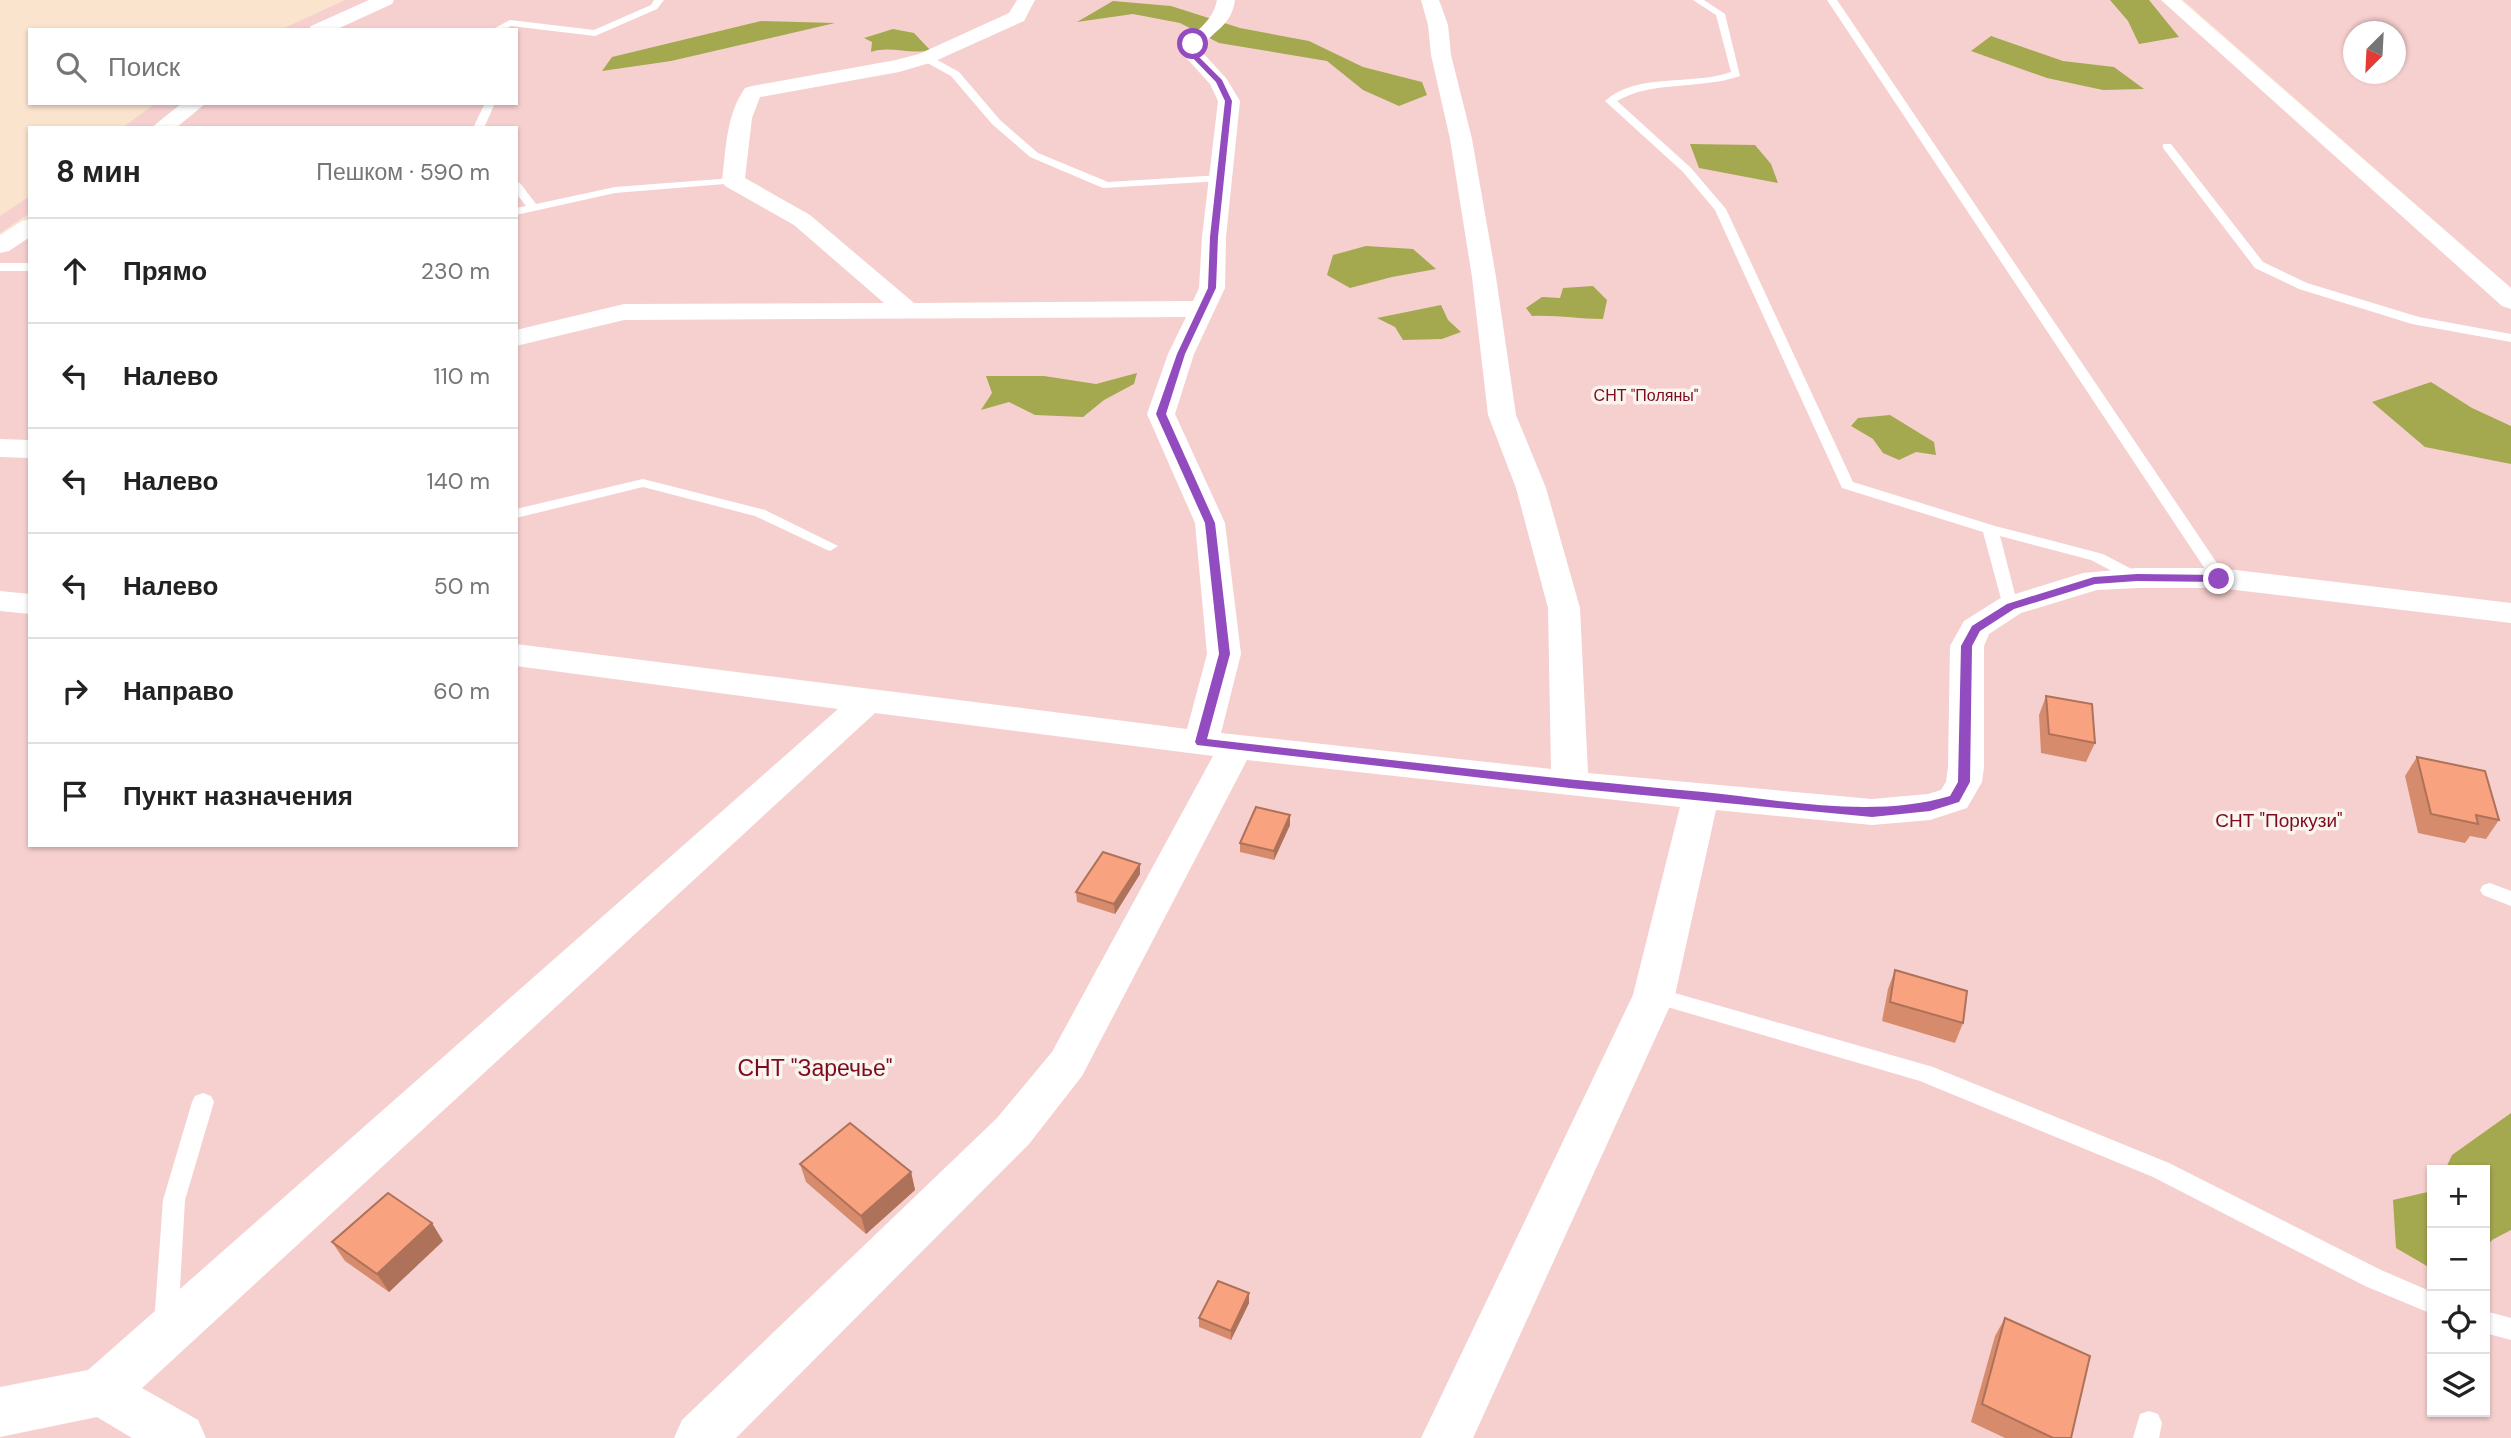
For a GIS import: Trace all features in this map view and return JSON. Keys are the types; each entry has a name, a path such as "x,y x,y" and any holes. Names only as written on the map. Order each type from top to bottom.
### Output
{"street":[{"path":"322,28 385,0"},
{"path":"906,309 802,220 733,181 741,118 752,92 899,66 926,58 1017,17 1026,0"},
{"path":"700,1438 1013,1131 1068,1063 1218,744 1224,654 1210,523 1161,414 1181,354 1212,288 1229,101 1219,82 1191,52 1193,44 1219,24 1226,0"},
{"path":"1430,0 1438,25 1441,55 1461,139 1484,277 1502,415 1531,488 1564,608 1570,784"},
{"path":"2170,0 2511,301"},
{"path":"165,126 192,105"},
{"path":"0,246 28,227"},
{"path":"518,338 624,312 1202,309"},
{"path":"0,448 28,449"},
{"path":"518,655 1218,744 1570,784 1872,812 1930,807 1954,799 1964,782 1966,767 1967,646 1976,628 2010,606 2094,580 2219,579 2511,613"},
{"path":"0,601 28,604"},
{"path":"0,1412 101,1392 868,701"},
{"path":"1447,1438 1654,995 1701,796"},
{"path":"101,1392 180,1438"}],"lane":[{"path":"500,28 510,23 595,33 654,7 659,0"},
{"path":"1698,0 1720,14 1736,74 1723,80 1641,89 1618,94 1611,101 1687,170 1720,209 1847,485 2097,557 2137,578"},
{"path":"1832,0 2219,579"},
{"path":"926,58 955,74 996,122 1034,155 1107,186 1220,178"},
{"path":"479,126 489,105"},
{"path":"2167,146 2259,265 2302,286 2417,321 2511,338"},
{"path":"518,212 615,190 733,181"},
{"path":"518,188 533,208"},
{"path":"0,267 28,267"},
{"path":"518,514 643,483 760,513 830,546"},
{"path":"1990,528 2010,606"},
{"path":"2490,890 2511,899"},
{"path":"1654,995 1926,1073 2161,1170 2373,1278 2427,1301"},
{"path":"165,1334 174,1200 203,1102"},
{"path":"2490,1323 2511,1329"}],"green space":[{"path":"345,0 371,0 310,28 284,28"},
{"path":"385,0 2170,0 2511,301 2511,1438 0,1438 0,246 28,227 28,847 518,847 518,126 165,126 193,105 518,105 518,28 322,28"},
{"path":"2183,0 2511,0 2511,288"},
{"path":"153,105 184,105 154,126 125,126"},
{"path":"28,197 28,214 0,233 0,216"}],"shaded area":[{"path":"2110,0 2149,0 2179,37 2139,44 2128,21"},
{"path":"1113,1 1171,6 1240,28 1309,41 1363,67 1422,82 1427,95 1399,106 1363,90 1327,61 1219,43 1180,23 1133,14 1077,22"},
{"path":"761,21 835,23 671,61 602,71 612,57"},
{"path":"893,29 914,33 930,50 885,49 871,52 872,42 864,38"},
{"path":"1991,36 2063,61 2114,67 2144,89 2103,90 2047,78 1971,51"},
{"path":"1690,144 1755,145 1771,164 1778,183 1699,168"},
{"path":"1366,246 1413,249 1436,269 1350,288 1327,275 1333,255"},
{"path":"1593,286 1607,300 1603,319 1532,316 1526,308 1542,297 1560,298 1563,288"},
{"path":"1441,305 1448,320 1461,332 1442,339 1403,340 1395,327 1377,318"},
{"path":"1137,373 1134,384 1104,400 1083,417 1035,415 1009,402 981,410 992,393 986,376 1044,376 1096,384"},
{"path":"2431,382 2472,408 2511,426 2511,464 2425,447 2372,402"},
{"path":"1890,415 1934,442 1936,455 1916,452 1899,460 1883,453 1873,439 1851,426 1858,418"},
{"path":"2511,1113 2511,1230 2490,1243 2490,1165 2447,1165 2452,1155"},
{"path":"2427,1192 2427,1266 2396,1248 2393,1200"}],"building":[{"path":"2046,696 2092,704 2095,743 2049,734"},
{"path":"2417,757 2485,771 2499,820 2476,815 2478,824 2431,814"},
{"path":"1256,807 1290,815 1274,851 1240,843"},
{"path":"1103,852 1140,864 1114,904 1076,892"},
{"path":"1895,970 1967,991 1963,1023 1890,1002"},
{"path":"850,1123 911,1172 861,1216 800,1164"},
{"path":"388,1193 432,1223 377,1274 332,1242"},
{"path":"1218,1281 1249,1293 1231,1331 1199,1318"},
{"path":"2005,1318 2090,1356 2071,1438 2053,1438 1982,1404"}],"route":[{"path":"1193,44 1191,52 1219,82 1229,101 1214,237 1212,288 1181,354 1161,414 1210,523 1224,654 1201,742 1570,784 1872,812 1930,807 1954,799 1964,782 1967,646 1976,628 2010,606 2094,580 2219,579"}],"park label":[{"name":"СНТ \"Поляны\"","path":"1646,395"},
{"name":"СНТ \"Поркузи\"","path":"2279,820"},
{"name":"СНТ \"Заречье\"","path":"815,1068"}]}
